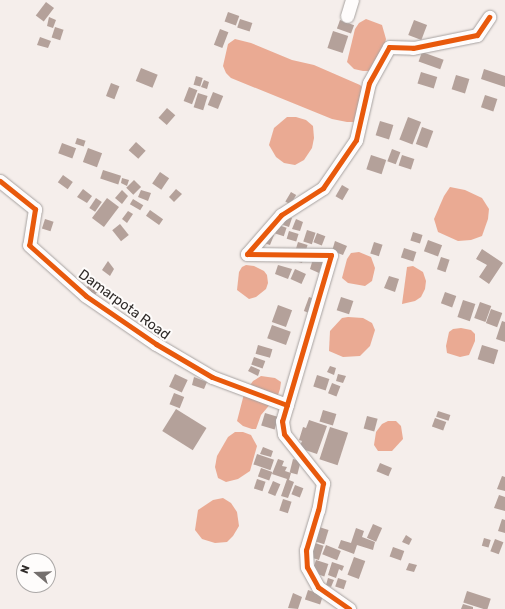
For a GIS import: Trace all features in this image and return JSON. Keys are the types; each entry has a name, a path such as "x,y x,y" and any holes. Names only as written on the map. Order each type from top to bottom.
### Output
{"street":[{"path":"347,16 352,0"},
{"path":"349,609 318,587 307,567 306,550 318,510 323,483 284,434 282,421 331,255 248,254 248,252 281,215 323,188 356,140 369,83 389,47 414,48 477,35 489,17"},
{"name":"Damarpota Road","path":"0,181 36,209 29,245 86,296 156,344 212,377 287,405"}],"shaded area":[{"path":"366,19 382,25 386,39 384,48 370,71 354,69 347,62 355,29 359,23"},
{"path":"235,39 251,43 292,60 314,65 360,85 363,88 355,122 332,119 231,78 226,73 223,66 228,44"},
{"path":"287,117 296,117 306,120 313,126 314,138 312,148 304,160 295,165 284,163 276,157 269,145 274,128"},
{"path":"450,187 465,190 482,198 489,209 488,219 482,236 471,240 458,241 438,232 434,219 444,196"},
{"path":"359,252 371,257 375,268 372,281 365,286 348,283 342,278 347,259 351,253"},
{"path":"246,265 254,266 264,271 267,275 268,283 266,289 256,297 249,299 237,290 239,272 242,267"},
{"path":"413,266 423,272 426,281 425,289 421,297 415,301 402,304 407,267"},
{"path":"342,318 363,318 372,323 375,330 370,346 360,356 343,357 329,351 330,331"},
{"path":"461,328 471,330 475,334 475,341 469,355 460,357 447,353 446,346 449,332 453,329"},
{"path":"261,376 275,378 281,382 280,389 278,395 261,415 256,429 252,429 243,426 237,421 244,394 253,381"},
{"path":"388,421 396,421 401,426 403,439 392,451 378,451 374,445 376,432 382,424"},
{"path":"235,432 243,432 251,435 257,446 250,471 238,479 226,482 218,478 215,467 217,456 228,437"},
{"path":"223,498 231,503 237,512 239,526 227,542 215,543 202,539 195,530 198,510 213,500"}],"building":[{"path":"46,2 54,8 44,22 36,16"},
{"path":"228,12 239,16 236,26 225,21"},
{"path":"49,17 56,20 53,28 47,26"},
{"path":"240,19 252,23 250,32 237,28"},
{"path":"340,20 354,25 351,34 337,28"},
{"path":"414,20 427,25 421,40 408,35"},
{"path":"55,27 64,30 60,40 52,37"},
{"path":"220,29 228,32 222,48 214,45"},
{"path":"333,31 348,36 343,53 327,48"},
{"path":"40,37 51,41 48,48 37,45"},
{"path":"422,52 444,60 440,69 419,61"},
{"path":"141,68 158,75 152,88 136,81"},
{"path":"484,69 505,76 505,87 481,79"},
{"path":"421,72 437,77 434,88 417,83"},
{"path":"456,75 469,79 465,93 452,89"},
{"path":"196,76 203,78 200,87 194,85"},
{"path":"204,80 209,82 207,89 201,87"},
{"path":"111,83 119,86 114,99 106,96"},
{"path":"189,87 197,90 192,104 184,101"},
{"path":"213,92 223,96 218,109 208,105"},
{"path":"198,93 208,96 203,110 194,107"},
{"path":"485,95 497,99 493,111 481,107"},
{"path":"167,108 175,115 167,125 158,118"},
{"path":"408,117 421,122 412,144 399,139"},
{"path":"380,121 393,125 389,139 376,135"},
{"path":"422,127 433,131 427,148 416,144"},
{"path":"77,138 86,141 84,146 75,144"},
{"path":"136,142 146,151 138,159 129,150"},
{"path":"62,143 76,148 72,158 58,153"},
{"path":"88,148 102,153 97,167 83,162"},
{"path":"392,149 400,152 396,164 387,161"},
{"path":"371,155 386,160 382,174 366,169"},
{"path":"402,155 414,159 411,169 399,165"},
{"path":"103,170 121,176 118,184 100,179"},
{"path":"160,172 169,178 161,190 152,184"},
{"path":"63,175 73,182 68,189 58,182"},
{"path":"122,178 129,180 127,186 121,183"},
{"path":"134,180 141,187 133,195 126,188"},
{"path":"342,185 349,189 342,200 336,196"},
{"path":"83,189 92,196 87,203 77,197"},
{"path":"176,189 182,194 174,202 169,197"},
{"path":"122,190 128,196 122,204 115,198"},
{"path":"141,190 151,193 148,201 138,197"},
{"path":"291,192 296,195 290,205 285,201"},
{"path":"96,198 102,202 95,212 89,208"},
{"path":"107,198 119,207 104,227 92,218"},
{"path":"133,199 143,205 140,210 130,204"},
{"path":"150,210 163,219 159,225 146,216"},
{"path":"128,211 133,214 127,223 122,219"},
{"path":"287,216 292,218 289,227 283,225"},
{"path":"45,219 54,222 50,231 42,229"},
{"path":"296,219 303,222 300,231 292,229"},
{"path":"120,224 129,235 121,241 112,230"},
{"path":"278,225 287,228 284,236 275,234"},
{"path":"307,230 316,233 312,244 303,241"},
{"path":"289,231 299,234 296,242 287,239"},
{"path":"413,232 423,235 420,244 410,241"},
{"path":"267,233 274,235 270,245 264,243"},
{"path":"317,233 325,236 322,246 313,242"},
{"path":"428,240 442,245 438,256 424,251"},
{"path":"335,241 347,246 343,255 332,251"},
{"path":"298,242 308,245 302,263 292,260"},
{"path":"374,242 383,245 379,256 370,253"},
{"path":"404,248 416,252 413,262 401,258"},
{"path":"482,249 503,263 489,284 479,277 487,265 476,259"},
{"path":"441,257 450,260 446,272 437,269"},
{"path":"313,259 323,262 319,273 310,269"},
{"path":"108,261 114,269 110,276 102,270"},
{"path":"278,265 292,269 288,279 275,274"},
{"path":"295,269 306,274 301,284 291,279"},
{"path":"389,276 399,279 395,292 384,288"},
{"path":"95,278 103,285 95,295 86,288"},
{"path":"445,292 456,296 452,307 441,303"},
{"path":"309,297 320,301 315,315 304,311"},
{"path":"341,297 353,301 349,314 337,310"},
{"path":"463,300 475,304 470,321 457,317"},
{"path":"480,302 491,306 485,322 474,318"},
{"path":"278,305 292,310 286,327 272,322"},
{"path":"491,309 502,313 497,327 486,323"},
{"path":"502,321 505,322 505,342 496,339"},
{"path":"272,325 291,332 286,345 267,338"},
{"path":"258,345 272,349 270,358 256,354"},
{"path":"482,345 498,350 494,364 478,359"},
{"path":"254,357 265,361 263,369 251,365"},
{"path":"251,366 260,370 258,376 248,371"},
{"path":"330,366 336,368 334,375 327,372"},
{"path":"175,374 188,380 182,393 169,387"},
{"path":"338,374 346,376 343,383 336,381"},
{"path":"317,375 329,379 326,390 313,386"},
{"path":"194,377 207,382 204,389 192,385"},
{"path":"332,383 340,386 336,396 328,393"},
{"path":"174,393 184,397 180,408 170,404"},
{"path":"176,409 207,428 193,450 162,431"},
{"path":"323,410 336,414 333,426 319,421"},
{"path":"438,411 450,415 449,421 436,417"},
{"path":"265,413 278,417 275,430 261,425"},
{"path":"367,416 378,419 374,431 364,429"},
{"path":"435,418 446,422 443,431 432,426"},
{"path":"309,420 327,426 317,454 299,448 302,441 299,440 303,427 306,428"},
{"path":"330,427 348,433 338,465 319,459"},
{"path":"263,447 273,451 271,457 260,454"},
{"path":"257,454 274,460 270,470 253,464"},
{"path":"278,459 284,461 282,466 287,467 285,471 291,473 289,480 294,482 288,498 281,496 287,479 272,474"},
{"path":"293,459 301,461 297,475 290,473"},
{"path":"380,463 392,468 388,476 376,471"},
{"path":"261,468 272,472 269,481 258,476"},
{"path":"502,476 505,477 505,491 497,489"},
{"path":"257,479 266,482 262,491 254,489"},
{"path":"273,481 280,484 275,496 268,493"},
{"path":"295,485 303,488 300,498 291,494"},
{"path":"499,495 505,497 505,511 494,508"},
{"path":"283,499 292,502 288,513 279,510"},
{"path":"502,519 505,520 505,533 498,531"},
{"path":"373,524 382,528 376,542 367,538"},
{"path":"319,527 329,530 324,544 315,541"},
{"path":"356,528 364,531 362,537 375,542 373,550 357,545 354,554 338,548 341,540 351,543"},
{"path":"406,535 412,539 409,545 402,542"},
{"path":"484,538 491,540 489,548 482,546"},
{"path":"495,539 503,542 499,554 490,551"},
{"path":"315,543 324,546 319,560 310,557"},
{"path":"326,545 341,551 337,560 322,554"},
{"path":"393,547 404,551 401,561 390,556"},
{"path":"354,557 365,561 359,579 348,575"},
{"path":"316,560 328,564 324,576 312,572"},
{"path":"332,562 344,566 342,571 339,569 336,578 328,575"},
{"path":"409,563 417,565 414,572 406,570"},
{"path":"328,578 334,580 331,587 326,585"},
{"path":"338,578 347,581 344,589 335,587"},
{"path":"308,590 323,595 320,604 305,600"},
{"path":"467,591 491,599 487,609 463,602"},
{"path":"293,593 302,597 298,609 288,608"},
{"path":"463,604 473,607 473,609 461,609"}],"cycle path":[{"path":"247,254 281,215 323,188 356,140 369,83 389,47 413,48 477,35 489,17"},
{"path":"0,181 35,209 29,245 86,296 156,344 212,377 287,405"},
{"path":"247,254 331,255 282,421 284,434 323,483 318,510 306,550 307,567 318,587 349,609"}]}
